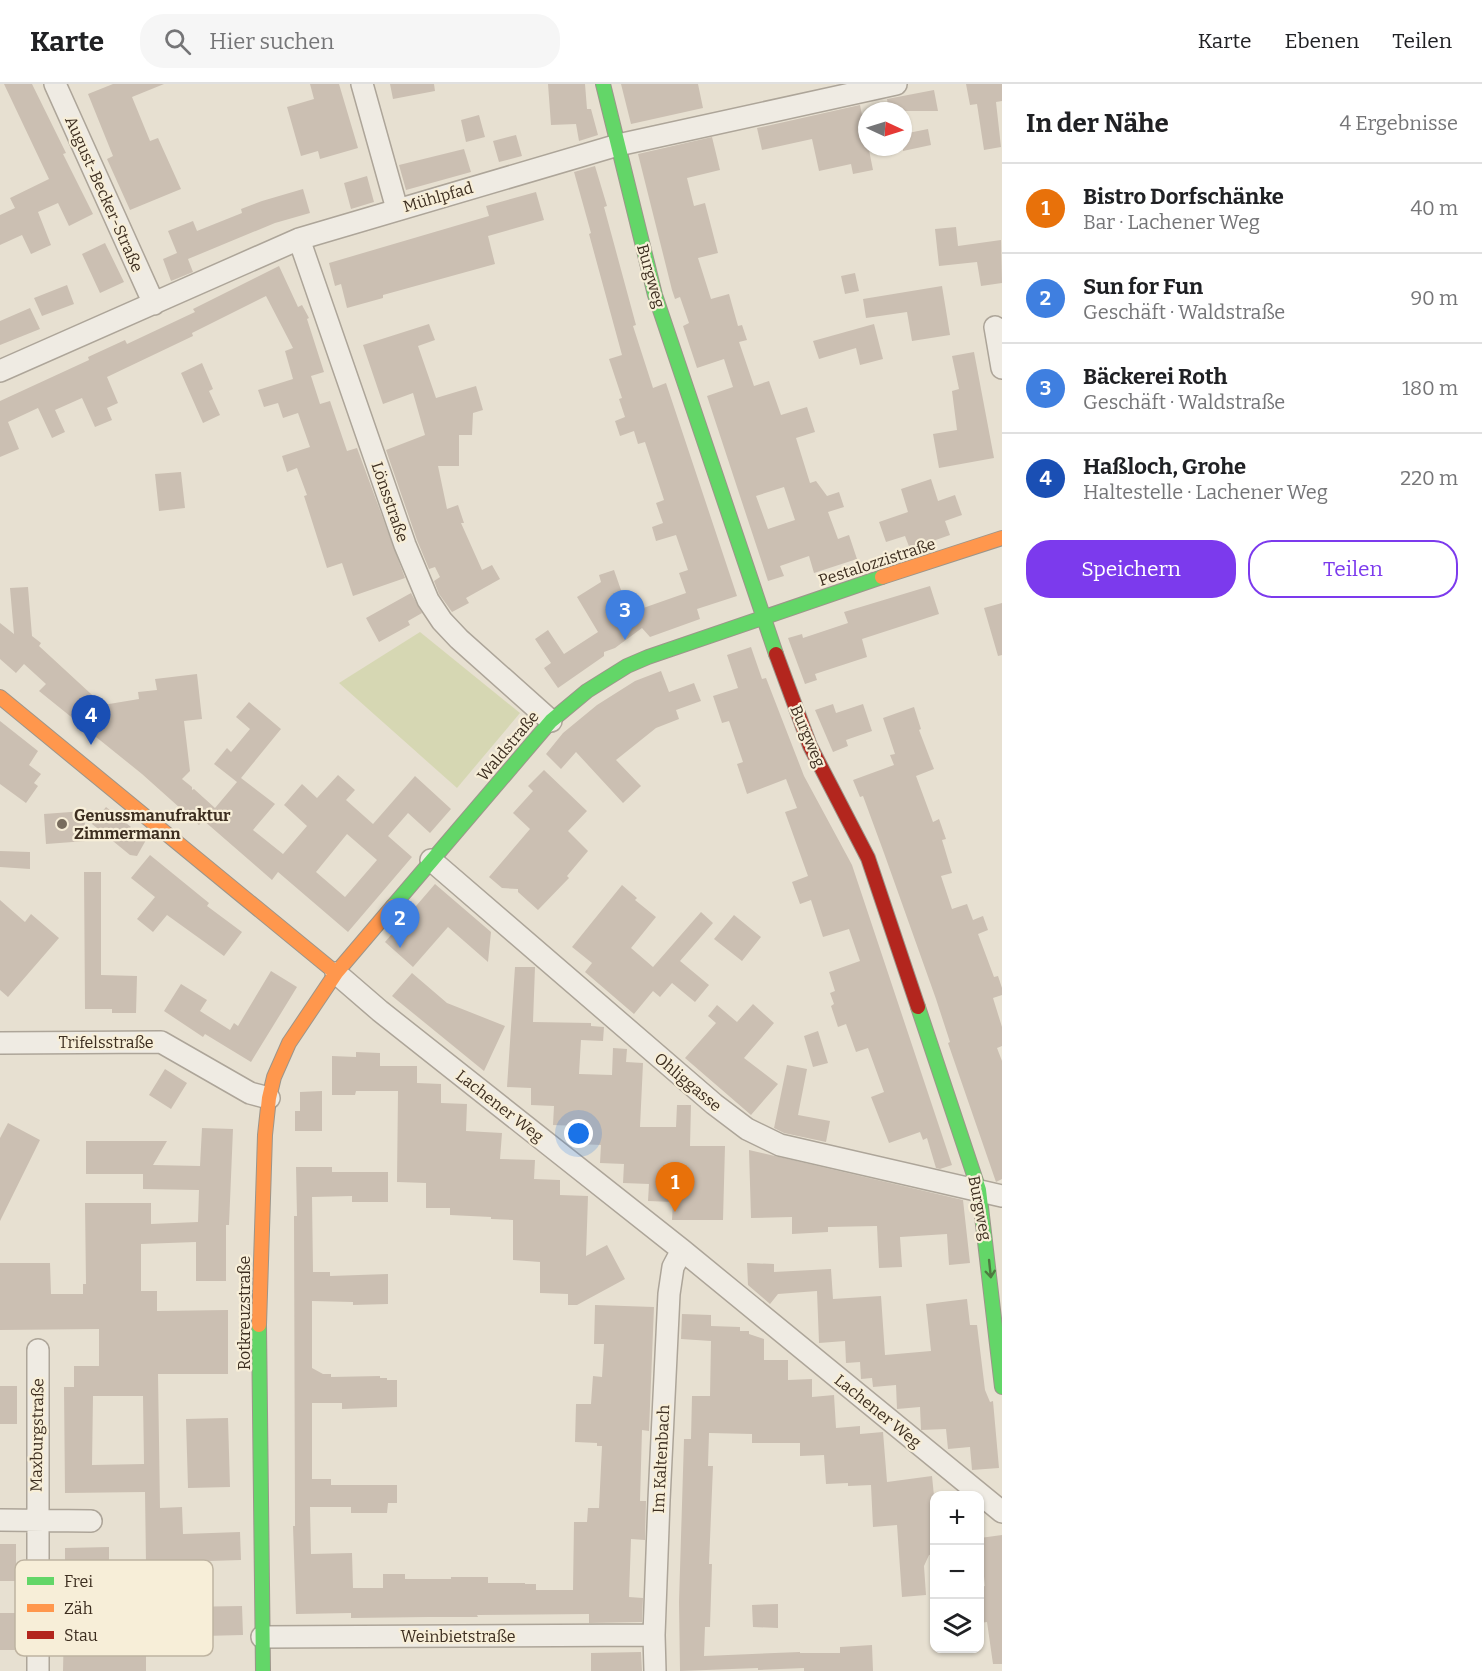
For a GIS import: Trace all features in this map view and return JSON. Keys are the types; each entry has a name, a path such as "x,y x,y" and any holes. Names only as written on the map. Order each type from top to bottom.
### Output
{"main road":[{"name":"Burgweg","path":"603,84 655,295 762,617 810,746 868,858 979,1190 1002,1387"},
{"name":"Pestalozzistraße","path":"762,617 1002,538"},
{"name":"Waldstraße","path":"336,974 551,721 586,691 627,666 762,617"},
{"name":"Lachener Weg","path":"0,697 336,974"},
{"name":"Rotkreuzstraße","path":"263,1671 259,1310 262,1200 269,1098 274,1077 289,1043 336,974"}],"street":[{"name":"August-Becker-Straße","path":"55,84 154,304"},
{"path":"362,84 397,209"},
{"name":"Mühlpfad","path":"0,371 299,239 618,145 896,84"},
{"name":"Lönsstraße","path":"299,239 405,544 428,600 442,621 459,639 551,721"},
{"path":"995,327 1002,368"},
{"name":"Ohliggasse","path":"431,860 714,1104 762,1138 780,1145 1002,1196"},
{"name":"Lachener Weg","path":"336,974 998,1500"},
{"name":"Trifelsstraße","path":"0,1043 161,1042 250,1093 269,1098"},
{"name":"Im Kaltenbach","path":"655,1671 654,1635 669,1294 674,1267 682,1250"},
{"name":"Maxburgstraße","path":"37,1560 38,1350"},
{"path":"0,1520 91,1521"},
{"name":"Weinbietstraße","path":"262,1637 654,1635"},
{"name":"Maxburgstraße","path":"38,1656 38,1671"}],"green space":[{"path":"420,632 520,713 457,788 339,683"}],"building":[{"path":"4,84 32,84 93,214 69,226 58,203 38,212 51,245 31,254 22,235 0,245 0,215 15,208 10,198 49,179"},
{"path":"113,84 164,84 132,97 150,141 158,138 181,189 130,210 107,159 113,156 88,94"},
{"path":"310,84 339,84 358,148 320,159 318,151 301,156 287,107 314,99"},
{"path":"390,84 434,84 435,91 393,99"},
{"path":"548,84 585,84 587,109 591,109 598,135 579,141 576,124 551,125"},
{"path":"621,84 698,84 703,108 631,124"},
{"path":"966,84 1002,84 1002,101 996,102 1001,147 984,150 977,104 970,105"},
{"path":"934,90 938,111 912,111 912,102 888,102 887,99"},
{"path":"858,105 858,156 870,156 873,170 853,174 851,164 819,171 812,139 762,150 757,128"},
{"path":"479,115 485,137 466,142 461,120"},
{"path":"928,129 931,145 912,149 912,132"},
{"path":"516,135 522,156 499,162 493,141"},
{"path":"712,137 720,170 687,178 694,206 705,203 718,253 698,258 711,299 729,294 738,326 742,325 747,340 739,342 754,386 769,381 781,415 807,407 815,432 796,438 810,483 816,481 827,496 839,492 844,507 828,512 838,539 849,535 857,559 814,573 809,556 780,566 784,576 768,581 707,396 733,387 724,359 697,368 683,326 689,323 680,297 675,299 672,290 638,154","holes":["784,487 795,520 768,529 756,496"]},
{"path":"464,149 471,172 406,190 399,165"},
{"path":"595,166 636,325 633,326 653,388 666,383 737,596 697,609 700,619 650,637 642,628 615,648 604,652 604,656 558,688 544,668 551,663 535,639 548,630 564,654 598,632 577,597 601,582 599,575 614,570 629,613 686,593 679,573 688,570 676,535 656,541 652,527 663,523 656,503 664,500 645,442 638,444 634,431 620,436 615,421 625,417 619,399 622,398 609,359 622,355 574,172"},
{"path":"367,176 374,202 351,209 344,183"},
{"path":"303,189 310,213 275,223 188,259 193,272 171,281 163,259 177,253 168,231 193,221 197,231 242,213 241,209"},
{"path":"536,192 544,220 488,236 495,264 383,295 383,298 347,308 341,284 335,286 329,263 489,216 486,206"},
{"path":"956,227 958,246 1001,240 1002,283 981,286 977,262 939,266 935,229"},
{"path":"105,243 124,282 100,293 82,254"},
{"path":"279,266 298,307 302,305 309,318 307,319 324,372 311,376 320,404 330,401 347,451 357,448 405,578 353,596 342,563 327,568 304,496 307,495 297,468 287,472 282,456 310,447 298,413 283,418 278,403 264,407 258,390 293,379 285,351 293,348 266,296 192,333 193,336 107,377 118,403 107,408 112,420 95,427 82,398 55,410 65,432 52,438 38,408 8,422 19,449 0,457 0,401 89,360 88,357 125,340 127,344 195,312 193,309"},
{"path":"855,273 859,291 845,294 841,276"},
{"path":"67,285 74,304 42,316 34,298"},
{"path":"942,286 950,335 912,341 907,312 866,318 863,299"},
{"path":"30,308 40,329 0,345 0,321"},
{"path":"429,324 435,340 418,346 436,398 476,386 483,410 473,413 472,435 459,435 459,466 438,466 447,509 458,505 464,523 461,523 482,570 492,565 500,579 466,598 469,603 452,612 439,594 434,581 440,577 435,567 429,569 417,540 386,450 425,435 413,393 383,404 363,345"},
{"path":"874,324 883,359 860,365 856,348 819,359 813,341"},
{"path":"974,352 994,458 939,468 933,434 957,430 952,391 959,389 952,356"},
{"path":"202,363 213,389 209,391 220,415 203,423 181,373"},
{"path":"181,472 185,508 159,511 155,474"},
{"path":"931,479 938,501 955,495 962,515 945,521 950,535 910,549 905,536 886,542 879,522 908,512 901,489"},
{"path":"930,586 939,614 862,639 867,657 815,674 817,680 805,684 788,638 802,634 803,638 848,623 844,612"},
{"path":"28,587 32,636 41,643 39,646 103,705 139,699 138,692 157,690 155,679 197,674 202,719 184,721 190,771 182,779 215,808 237,782 214,764 227,748 231,752 250,729 236,717 249,702 281,729 241,778 275,804 253,830 283,854 307,826 284,805 302,784 317,798 338,775 355,790 346,800 373,824 415,776 451,809 430,833 408,813 388,836 412,857 348,932 278,872 272,880 203,820 199,825 142,774 39,691 46,684 24,664 16,673 0,659 0,623 14,634 10,588","holes":["347,834 377,860 345,897 316,872"]},
{"path":"411,593 422,613 408,621 410,625 379,642 366,618"},
{"path":"1002,603 1002,655 998,656 984,608"},
{"path":"751,647 762,679 766,678 804,776 852,865 952,1165 936,1168 927,1138 923,1140 920,1132 889,1143 871,1097 884,1092 868,1048 856,1052 846,1024 838,1027 831,1006 834,1004 830,993 835,991 829,972 860,961 849,929 823,937 811,900 800,904 792,882 808,876 785,812 797,808 786,779 747,794 737,764 743,762 729,721 722,723 713,696 738,688 727,655"},
{"path":"661,671 669,692 694,683 701,701 676,710 679,719 656,728 616,760 641,786 623,803 576,752 561,769 546,754 563,733 597,705 635,681"},
{"path":"833,704 836,713 863,704 872,731 846,740 848,746 833,752 815,710"},
{"path":"914,707 921,729 919,730 934,769 916,776 933,822 939,819 946,839 942,840 952,873 941,876 952,909 967,904 973,920 983,916 988,930 978,934 994,977 998,976 1002,988 1002,995 993,998 1002,1027 1002,1046 997,1048 1002,1061 1002,1179 996,1182 948,1043 950,1042 936,999 863,796 860,797 853,780 894,765 890,755 895,754 883,718"},
{"path":"0,721 38,751 29,765 41,774 34,783 38,786 26,803 0,784"},
{"path":"544,770 587,811 568,831 588,851 567,876 569,878 538,910 518,892 518,889 502,888 489,877 530,829 513,813 533,791 528,786"},
{"path":"106,807 131,827 128,830 146,840 137,856 130,855 92,824"},
{"path":"84,811 86,841 46,844 44,814"},
{"path":"0,851 30,852 30,869 0,867"},
{"path":"150,855 209,903 207,906 242,932 224,956 167,915 153,932 137,919 155,897 131,878"},
{"path":"84,872 101,872 101,975 137,976 136,1013 112,1013 112,1009 85,1009"},
{"path":"435,884 491,932 488,962 448,927 413,967 385,942"},
{"path":"622,885 637,898 635,900 656,917 631,948 653,967 701,912 713,923 680,961 709,985 695,1002 672,983 660,997 653,991 634,1014 585,972 592,963 572,947"},
{"path":"0,900 25,922 31,914 59,938 8,997 0,990"},
{"path":"734,915 761,937 742,961 714,939"},
{"path":"515,967 535,967 533,1022 591,1023 591,1026 604,1027 603,1041 581,1040 579,1074 612,1075 613,1048 627,1049 626,1062 643,1063 640,1127 676,1127 677,1105 691,1105 690,1146 725,1146 723,1220 672,1220 673,1202 648,1201 649,1184 623,1183 624,1164 600,1163 601,1145 577,1144 578,1126 553,1125 554,1106 531,1105 531,1088 507,1087"},
{"path":"271,971 297,987 251,1062 205,1034 203,1037 164,1011 181,984 207,1000 200,1011 230,1030 234,1023 238,1026"},
{"path":"412,973 447,1003 505,1026 484,1071 392,996"},
{"path":"753,1004 774,1023 744,1058 778,1084 751,1115 685,1058 716,1023 708,1016 717,1005 737,1022"},
{"path":"818,1031 828,1063 813,1067 804,1036"},
{"path":"356,1052 380,1053 380,1066 417,1066 417,1083 441,1084 441,1103 467,1104 466,1131 502,1133 500,1159 535,1160 534,1179 560,1180 560,1195 588,1196 586,1256 607,1245 625,1279 577,1305 568,1305 568,1294 540,1293 540,1262 513,1260 513,1220 450,1215 450,1208 426,1208 426,1183 397,1182 398,1091 356,1091 355,1095 332,1095 332,1056 356,1057"},
{"path":"787,1065 807,1069 798,1115 830,1121 826,1142 784,1133 774,1128"},
{"path":"165,1069 187,1083 171,1109 149,1095"},
{"path":"322,1091 322,1131 295,1131 295,1111 300,1111 300,1092"},
{"path":"8,1123 40,1140 0,1221 0,1138"},
{"path":"202,1128 233,1129 229,1225 226,1225 226,1281 196,1281 196,1242 141,1244 141,1291 157,1291 157,1311 228,1310 228,1374 158,1374 160,1508 182,1507 183,1534 240,1532 241,1560 146,1560 145,1492 65,1493 64,1387 74,1387 74,1366 99,1366 99,1329 0,1330 0,1263 50,1263 51,1294 83,1294 83,1284 86,1284 85,1203 151,1203 151,1224 198,1222 199,1190 143,1189 143,1174 86,1174 86,1141 167,1141 153,1165 200,1166","holes":["93,1396 143,1396 144,1464 92,1465"]},
{"path":"749,1150 963,1200 970,1263 949,1265 947,1234 900,1237 902,1267 879,1268 877,1226 828,1227 828,1232 792,1234 792,1217 751,1218"},
{"path":"296,1167 332,1167 332,1172 388,1172 388,1202 352,1202 352,1196 312,1197 313,1272 330,1272 330,1276 388,1274 388,1304 353,1305 353,1302 312,1301 312,1368 323,1374 331,1374 331,1377 380,1376 387,1380 397,1380 397,1407 342,1409 342,1403 312,1403 312,1479 331,1479 331,1485 397,1485 397,1503 388,1503 387,1513 351,1513 351,1507 310,1507 311,1554 352,1553 353,1588 383,1588 383,1574 405,1574 405,1579 488,1577 488,1583 536,1584 536,1590 573,1590 574,1522 587,1522 588,1508 599,1508 602,1446 597,1446 597,1443 575,1442 576,1404 591,1404 593,1376 602,1377 604,1344 594,1344 595,1305 654,1307 649,1431 642,1430 640,1501 646,1501 645,1540 631,1539 629,1597 643,1598 642,1622 589,1623 589,1614 351,1618 351,1613 296,1614 293,1526 295,1526 294,1216 297,1216"},
{"path":"747,1263 774,1264 774,1272 831,1269 833,1299 881,1296 885,1355 931,1351 926,1304 967,1299 970,1325 977,1325 985,1390 990,1402 993,1401 999,1468 972,1470 970,1447 948,1449 946,1429 921,1430 920,1407 897,1409 896,1385 873,1387 872,1378 861,1379 860,1362 846,1363 845,1341 819,1343 817,1291 778,1294 770,1304 748,1285"},
{"path":"682,1314 711,1315 711,1326 740,1327 740,1331 749,1331 749,1334 764,1339 764,1360 788,1360 788,1380 812,1379 812,1397 834,1395 836,1428 860,1426 860,1434 883,1432 887,1482 932,1476 934,1491 930,1491 930,1555 924,1566 926,1595 902,1597 897,1525 873,1527 871,1485 826,1484 824,1455 800,1456 800,1443 752,1443 752,1434 709,1433 708,1466 713,1466 709,1564 712,1564 710,1627 705,1627 704,1656 800,1652 840,1653 840,1647 872,1645 873,1671 804,1671 804,1668 758,1670 758,1668 680,1671 679,1602 684,1439 691,1439 692,1396 710,1396 711,1341 681,1339"},
{"path":"0,1386 17,1386 17,1424 0,1424"},
{"path":"228,1418 230,1487 188,1488 186,1419"},
{"path":"1002,1535 1002,1664 993,1664 987,1622 984,1622 984,1537"},
{"path":"0,1544 16,1544 15,1581 0,1581"},
{"path":"109,1547 109,1560 65,1560 65,1548"},
{"path":"778,1604 778,1628 753,1627 752,1605"},
{"path":"213,1606 242,1606 243,1635 213,1636"},
{"path":"0,1613 15,1613 15,1650 0,1650"},
{"path":"641,1652 642,1671 591,1671 591,1653"},
{"path":"63,1656 146,1656 146,1671 63,1671"}],"traffic: fast":[{"path":"603,84 655,295 776,654"},
{"path":"393,906 551,721 587,691 627,666 648,657 882,577"},
{"path":"918,1007 979,1190 1002,1387"},
{"path":"259,1325 263,1671"}],"traffic: slow":[{"path":"882,577 1002,538"},
{"path":"0,697 336,973"},
{"path":"259,1325 265,1135 274,1077 289,1043 336,973 393,906"}],"traffic: jam":[{"path":"776,654 810,746 868,858 918,1007"}],"place":[{"name":"Bäckerei Roth","path":"625,640"},
{"name":"Haßloch, Grohe","path":"91,745"},
{"name":"Genussmanufraktur Zimmermann","path":"62,824"},
{"name":"Sun for Fun","path":"400,948"},
{"name":"Bistro Dorfschänke","path":"675,1212"}]}
